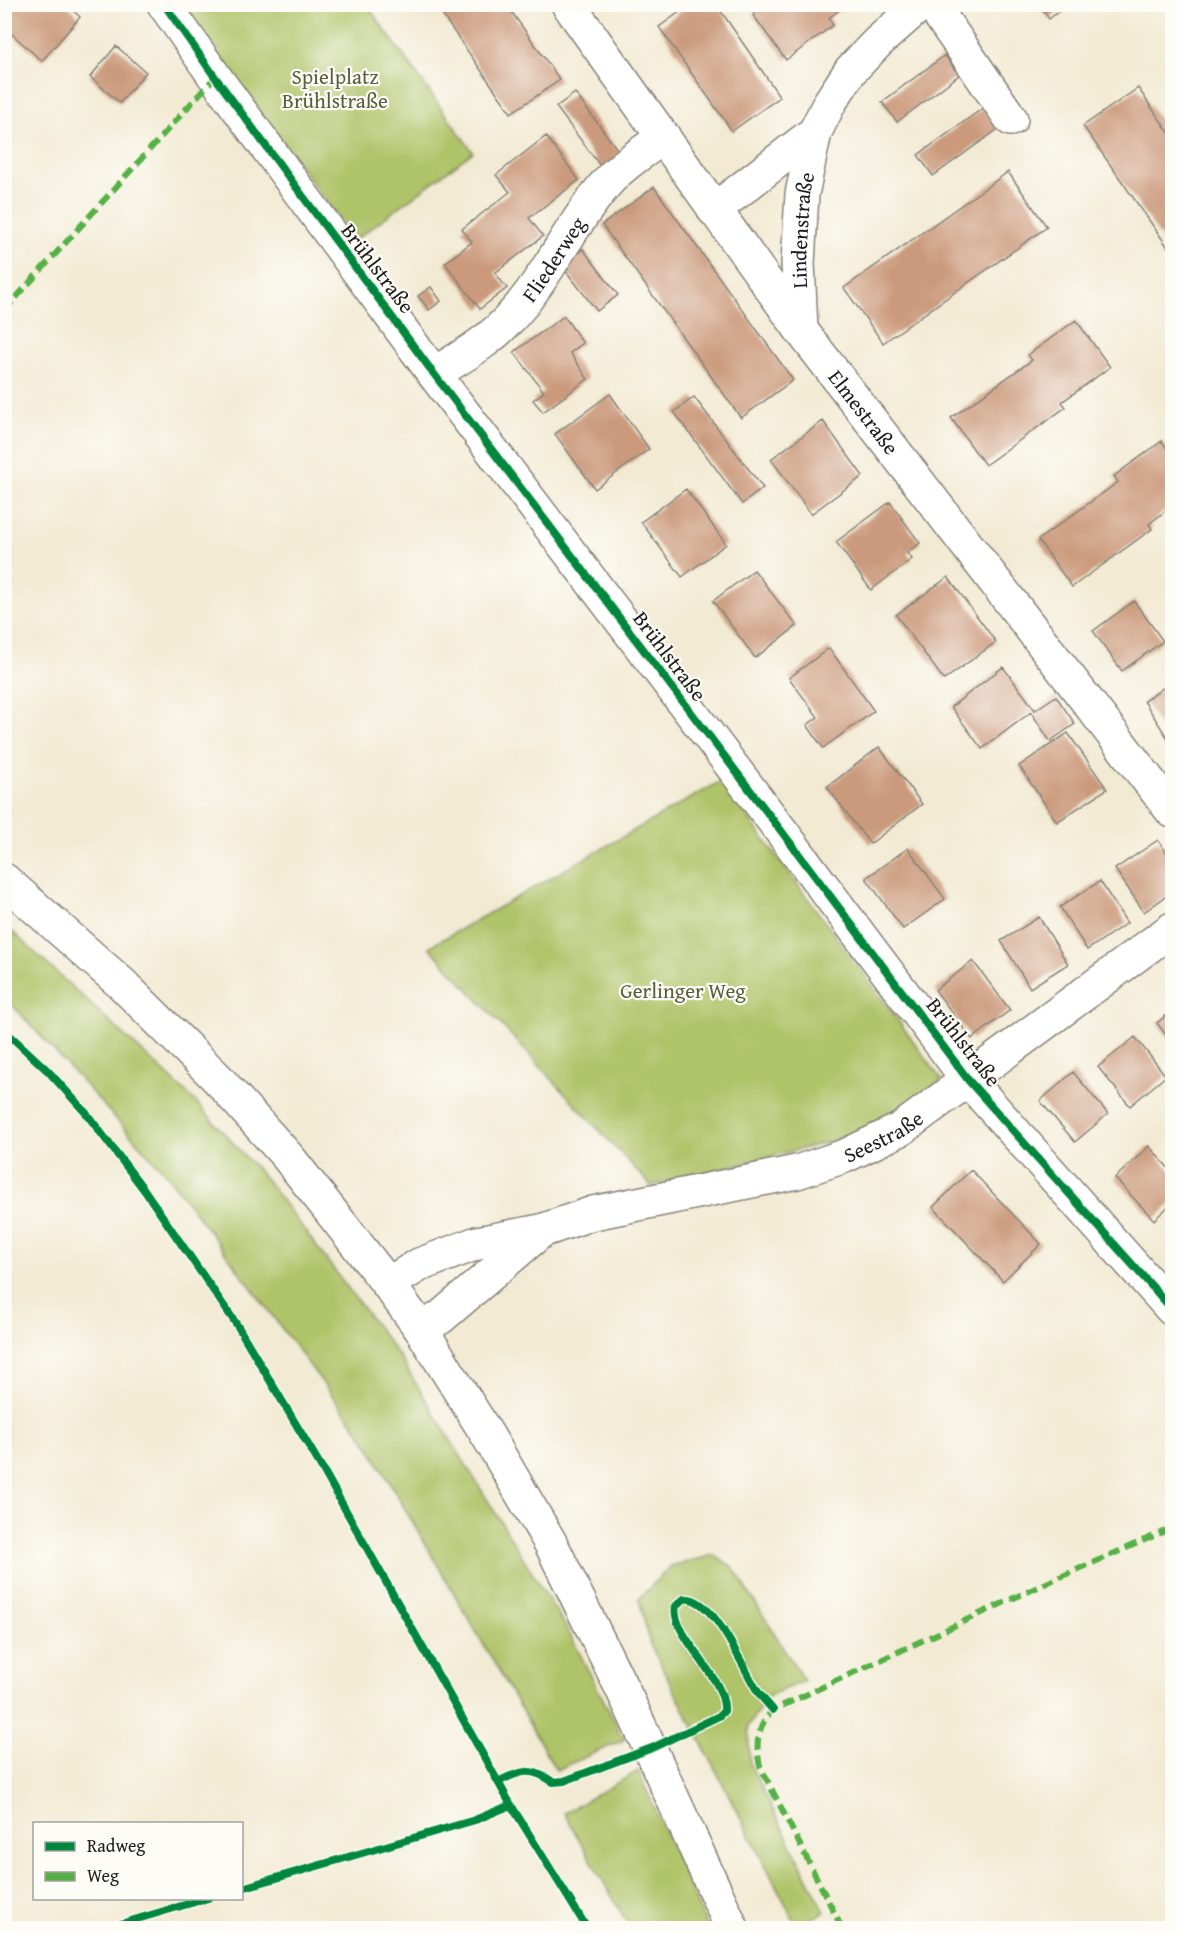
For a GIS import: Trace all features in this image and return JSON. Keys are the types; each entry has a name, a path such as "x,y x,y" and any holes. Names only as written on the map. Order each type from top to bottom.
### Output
{"street":[{"name":"Brühlstraße","path":"164,4 214,77 434,374 969,1081 1173,1309"},
{"name":"Elmestraße","path":"568,4 801,330 1173,811"},
{"name":"Lindenstraße","path":"801,330 798,262 802,194 815,132 830,102 851,70 878,42 921,4"},
{"path":"932,4 1011,119"},
{"name":"Lindenstraße","path":"714,210 815,132"},
{"name":"Fliederweg","path":"434,374 492,337 512,317 604,185 624,166 664,137"},
{"path":"4,880 122,984 216,1078 288,1157 421,1329 477,1418 550,1544 630,1705 732,1929"},
{"name":"Seestraße","path":"388,1284 418,1265 477,1242 541,1231 593,1213 797,1172 845,1156 901,1129 1173,929"},
{"name":"Seestraße","path":"421,1329 441,1317 541,1231"}],"green space":[{"name":"Spielplatz Brühlstraße","path":"186,4 367,5 473,152 355,240 186,13"},
{"name":"Gerlinger Weg","path":"721,781 942,1080 891,1116 837,1140 651,1186 429,947"},
{"path":"4,924 193,1099 265,1178 399,1356 567,1629 624,1740 556,1770 364,1438 167,1175 5,997"},
{"path":"714,1555 733,1567 804,1681 770,1695 748,1726 750,1764 825,1912 797,1926 650,1644 639,1599 671,1566"},
{"path":"638,1771 708,1928 630,1928 564,1813"}],"building":[{"path":"4,4 66,4 80,17 42,61 4,27"},
{"path":"444,4 506,4 560,80 511,113 443,16 449,12"},
{"path":"691,4 716,4 780,97 732,131 659,27"},
{"path":"767,4 847,4 829,18 833,25 786,60 753,15"},
{"path":"1039,4 1068,4 1049,19"},
{"path":"116,46 146,72 120,103 90,77"},
{"path":"945,55 959,75 897,122 882,102"},
{"path":"1138,88 1172,137 1172,253 1083,126"},
{"path":"575,93 623,157 604,171 556,107"},
{"path":"983,108 998,129 933,176 918,155"},
{"path":"546,136 579,180 529,218 543,236 495,273 507,288 480,309 445,263 472,242 462,229 510,192 496,175"},
{"path":"1008,172 1047,227 883,343 844,288"},
{"path":"654,187 793,380 741,418 602,225"},
{"path":"583,249 618,295 597,311 562,266"},
{"path":"431,287 441,301 429,310 418,296"},
{"path":"564,316 583,343 570,353 588,379 543,412 533,400 544,392 514,352"},
{"path":"1076,320 1110,367 1062,402 1066,407 985,465 951,418 1032,360 1028,355"},
{"path":"610,394 649,449 595,489 555,434"},
{"path":"694,397 763,488 742,504 674,412"},
{"path":"823,421 863,476 811,514 771,459"},
{"path":"1162,441 1172,456 1172,506 1149,524 1152,529 1072,587 1038,540 1118,482 1114,476"},
{"path":"686,489 726,544 682,577 641,522"},
{"path":"890,502 920,543 907,553 912,559 871,590 836,542"},
{"path":"754,570 797,626 755,658 713,601"},
{"path":"948,577 996,642 944,680 896,615"},
{"path":"1134,601 1163,641 1122,671 1093,631"},
{"path":"829,648 874,711 823,748 807,725 818,717 789,678"},
{"path":"1003,667 1035,710 1056,696 1075,724 1050,741 1031,712 982,749 951,707"},
{"path":"1172,682 1172,745 1144,701"},
{"path":"1068,733 1107,789 1057,822 1019,766"},
{"path":"879,747 922,804 870,844 827,787"},
{"path":"1158,840 1172,861 1172,892 1144,912 1115,869"},
{"path":"908,848 945,899 903,929 866,878"},
{"path":"1100,881 1127,923 1087,950 1060,907"},
{"path":"1039,917 1068,964 1030,988 1001,941"},
{"path":"973,961 1010,1010 972,1039 935,990"},
{"path":"1172,1011 1172,1043 1157,1023"},
{"path":"1135,1037 1166,1076 1130,1106 1098,1067"},
{"path":"1073,1072 1108,1114 1075,1142 1040,1101"},
{"path":"1149,1146 1172,1172 1172,1203 1154,1220 1115,1178"},
{"path":"971,1170 1041,1244 1003,1281 933,1207"}],"marked path":[{"path":"4,311 215,77"},
{"path":"842,1928 760,1766 759,1736 768,1716 773,1710 1042,1585 1172,1528"}],"cycle path":[{"path":"164,4 215,77 434,374 969,1081 1172,1309"},
{"path":"4,1030 48,1071 86,1113 145,1191 237,1325 322,1468 511,1805 587,1928"},
{"path":"498,1782 526,1772 538,1774 553,1782 564,1781 652,1748 719,1716 724,1711 723,1698 717,1684 681,1629 676,1617 676,1606 684,1599 695,1601 706,1608 727,1636 758,1692 773,1710"},
{"path":"243,1888 475,1820 511,1805"},
{"path":"107,1928 201,1900"}]}
